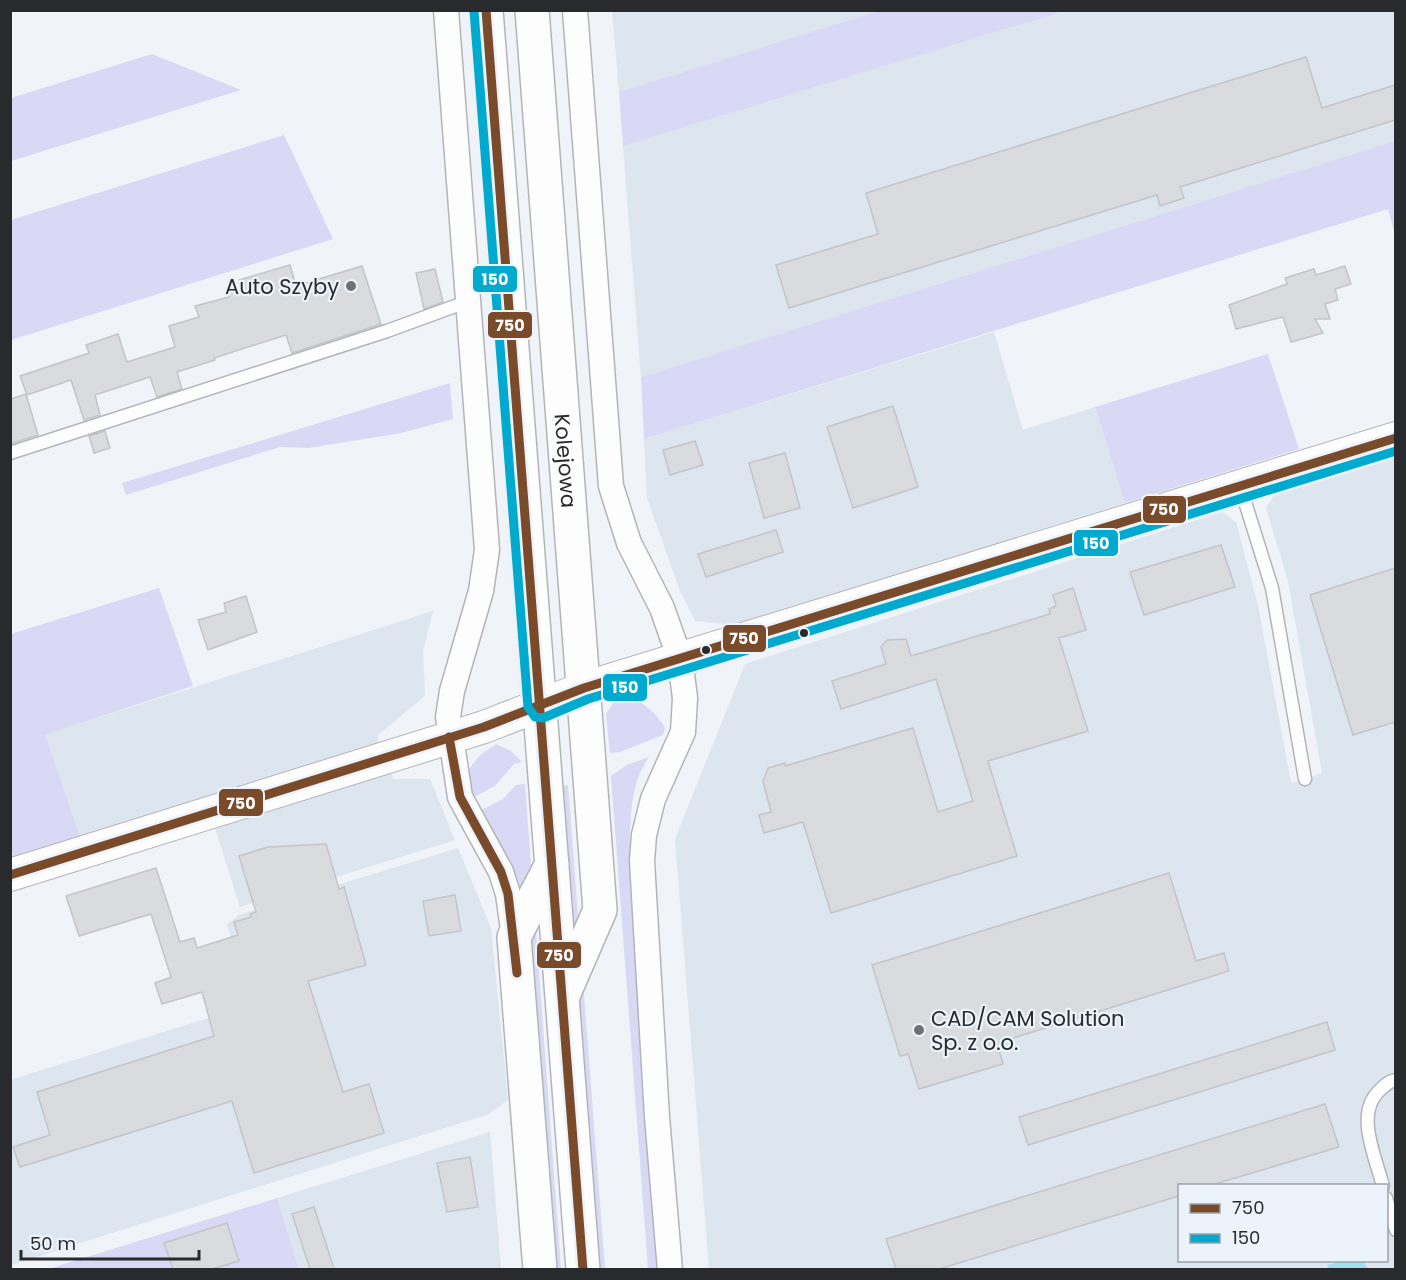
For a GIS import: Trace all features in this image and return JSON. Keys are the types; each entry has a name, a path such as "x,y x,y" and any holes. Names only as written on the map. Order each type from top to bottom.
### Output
{"highway":[{"name":"Kolejowa","path":"486,10 583,1269"},
{"name":"Kolejowa","path":"532,10 600,910 562,997"},
{"path":"540,1269 514,937 552,864"}],"street":[{"path":"446,10 487,550 481,591 452,691 448,717 449,737 460,797 501,872 508,894 514,937"},
{"path":"575,10 611,486 629,543 662,608 680,659 684,698 683,732 653,799 644,835 642,861 657,1117 670,1269"},
{"path":"10,875 449,737 540,706 584,688 1395,438"}],"lane":[{"path":"10,453 387,331 469,301"},
{"path":"1240,486 1271,585 1305,779"},
{"path":"1383,1184 1369,1136 1368,1110 1376,1094 1395,1080"},
{"path":"1388,1205 1395,1230"}],"shaded area":[{"path":"612,10 878,11 619,92"},
{"path":"878,11 1065,11 623,146 619,92"},
{"path":"1065,11 1395,11 1395,141 641,377 623,146"},
{"path":"152,54 241,90 11,161 11,98"},
{"path":"284,135 333,239 11,340 11,220"},
{"path":"1395,141 1395,235 1388,209 644,439 641,377"},
{"path":"994,332 1023,430 1095,407 1125,503 732,625 695,621 680,591 647,498 644,439"},
{"path":"1268,354 1299,449 1125,503 1095,407"},
{"path":"450,383 453,419 401,433 309,448 280,447 126,495 122,483"},
{"path":"1395,457 1395,1269 709,1269 675,839 745,664 1222,512 1236,522 1258,605 1291,783 1305,779 1322,773 1288,581 1266,508 1274,495"},
{"path":"159,588 193,686 45,735 80,837 11,859 11,634"},
{"path":"433,611 423,651 425,696 378,735 378,744 80,837 44,735"},
{"path":"618,696 633,699 646,706 665,728 663,735 620,752 610,753 606,714"},
{"path":"496,744 511,751 522,762 514,764 495,786 472,798 467,772 479,756"},
{"path":"649,757 638,779 632,802 630,851 659,1269 648,1269 611,776 627,765"},
{"path":"390,771 393,779 430,779 455,840 240,907 215,828"},
{"path":"525,784 561,1269 549,1269 525,951 479,811 503,799 516,785"},
{"path":"568,785 605,1269 597,1269 559,786"},
{"path":"458,848 491,928 508,1100 489,1114 11,1265 10,1080 250,1005 227,924 239,915"},
{"path":"490,1132 501,1269 299,1269 277,1198"},
{"path":"277,1198 299,1269 45,1270"},
{"path":"1339,1262 1364,1262 1367,1269 1329,1269 1327,1265"}],"building":[{"path":"1306,57 1322,108 1395,85 1395,120 1180,187 1184,198 1160,206 1157,195 789,308 776,265 878,234 866,193"},
{"path":"290,265 296,286 362,266 381,324 292,353 286,335 214,358 215,360 177,372 182,389 157,397 150,377 95,395 100,415 84,420 71,380 27,395 20,376 89,353 86,345 118,334 127,362 175,347 169,326 199,317 195,306 229,297 228,293 241,289 239,280"},
{"path":"1345,266 1351,284 1335,289 1338,300 1325,304 1330,319 1315,319 1323,333 1291,342 1283,317 1236,329 1229,305 1287,284 1285,278 1314,269 1316,275"},
{"path":"435,269 443,302 424,309 416,273"},
{"path":"26,394 38,435 10,444 10,399"},
{"path":"893,406 918,487 853,508 827,427"},
{"path":"105,431 110,448 94,453 89,436"},
{"path":"695,441 703,465 670,475 663,450"},
{"path":"785,453 800,508 764,518 749,463"},
{"path":"776,530 783,552 706,577 698,554"},
{"path":"1221,545 1235,587 1144,615 1130,572"},
{"path":"1395,568 1395,722 1353,735 1310,595"},
{"path":"1073,588 1086,630 1059,638 1088,731 988,761 1017,856 831,913 803,822 764,833 759,815 771,812 763,781 768,768 785,763 785,766 913,728 938,812 973,801 936,679 841,709 832,681 886,664 881,647 887,640 906,639 911,656 1050,614 1049,609 1056,606 1053,595"},
{"path":"246,596 257,632 208,650 198,620 226,612 224,603"},
{"path":"326,844 339,889 344,887 366,965 308,981 343,1092 369,1084 384,1133 254,1173 232,1101 20,1167 13,1147 50,1135 37,1092 214,1036 202,992 162,1004 155,983 171,977 151,914 79,936 66,896 156,868 180,942 194,938 197,948 238,935 234,922 251,917 250,914 256,912 239,856 268,847"},
{"path":"1169,873 1196,961 1224,953 1229,971 997,1043 1003,1064 919,1089 908,1054 900,1056 872,965"},
{"path":"455,895 461,931 429,936 423,901"},
{"path":"1327,1022 1335,1050 1028,1145 1019,1117"},
{"path":"1325,1104 1339,1147 1215,1184 1178,1184 1178,1196 939,1269 896,1269 886,1239"},
{"path":"470,1157 478,1207 447,1212 437,1163"},
{"path":"314,1207 334,1269 310,1269 292,1214"},
{"path":"227,1223 239,1261 212,1269 173,1269 164,1243"}],"transit line":[{"name":"750","path":"486,10 583,1270"},
{"name":"150","path":"474,11 528,707 535,717 543,718 588,699 1396,451"},
{"name":"750","path":"10,875 484,727 584,688 1396,438"},
{"name":"750","path":"449,737 460,797 501,872 508,894 517,973"}],"place":[{"name":"Auto Szyby","path":"351,286"},
{"name":"CAD/CAM Solution Sp. z o.o.","path":"919,1030"}]}
